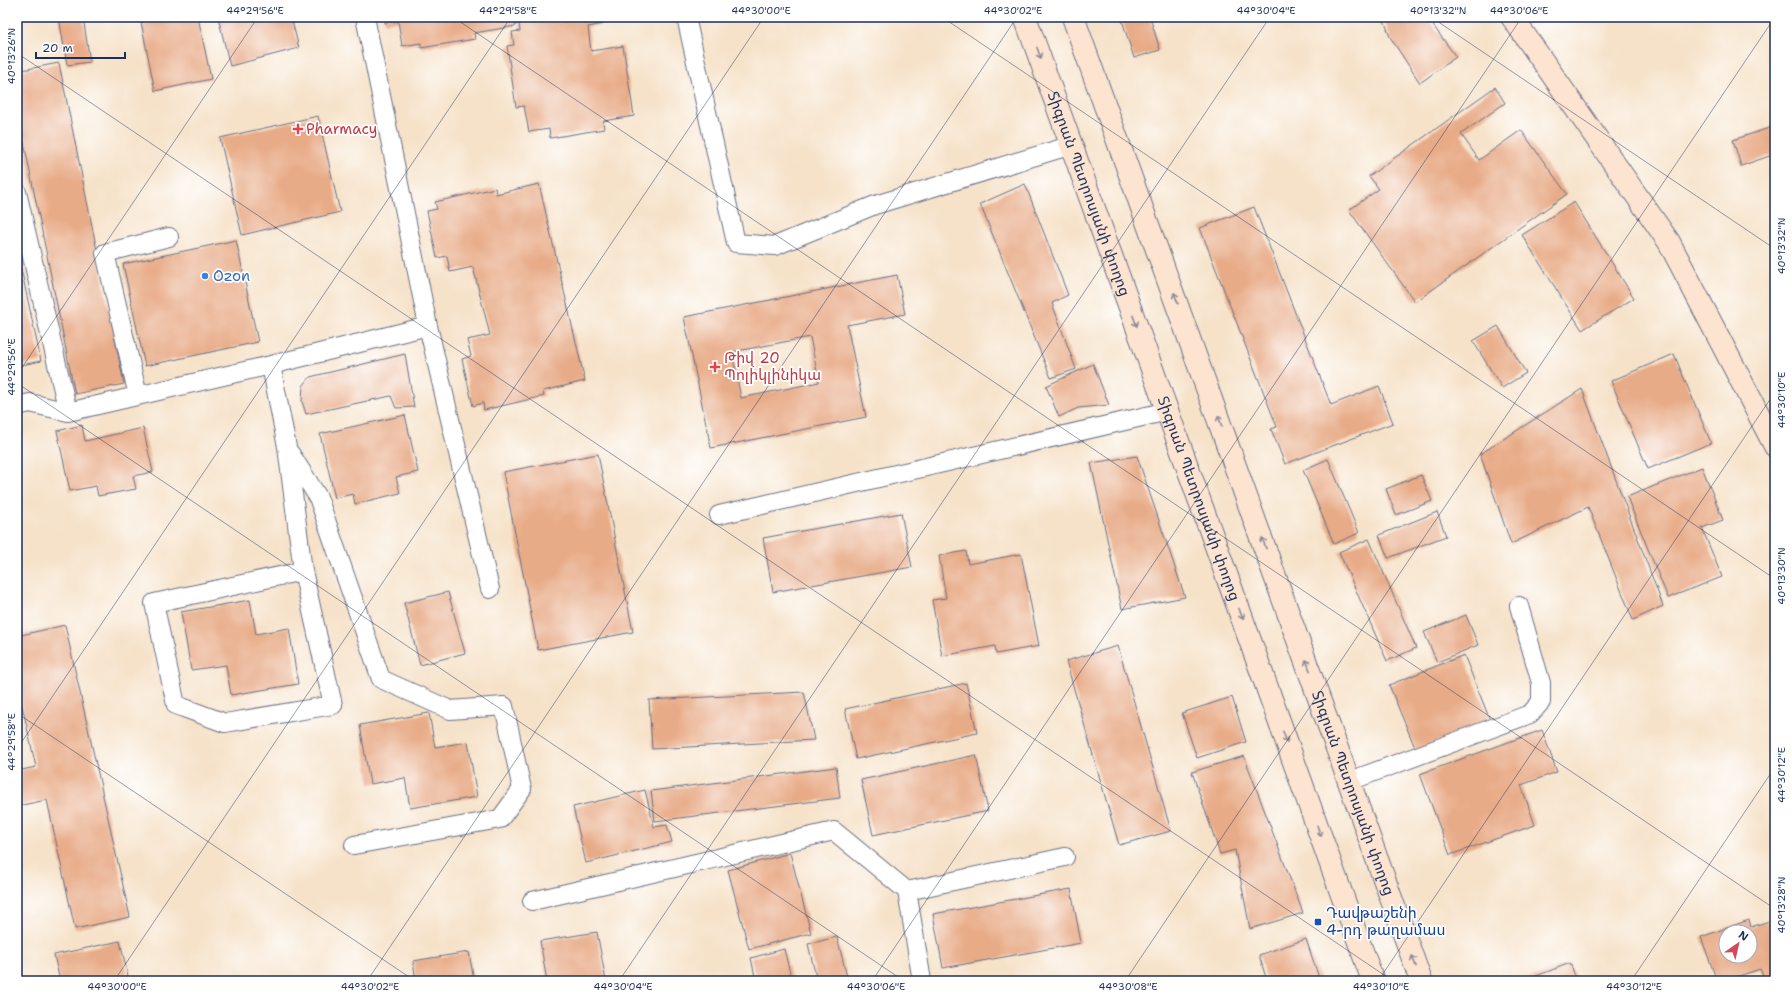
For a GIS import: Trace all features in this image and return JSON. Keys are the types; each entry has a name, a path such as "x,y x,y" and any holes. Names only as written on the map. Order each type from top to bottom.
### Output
{"main road":[{"name":"Տիգրան Պետրոսյանի փողոց","path":"1025,17 1373,981"},
{"name":"Տիգրան Պետրոսյանի փողոց","path":"1074,17 1421,981"},
{"path":"1512,17 1669,242 1775,446"}],"lane":[{"path":"365,17 428,326 490,589"},
{"path":"686,17 736,243 775,246 875,205 1072,145"},
{"path":"17,192 68,412"},
{"path":"138,396 105,253 169,237"},
{"path":"17,406 30,403 68,412 271,365 428,326"},
{"path":"271,365 287,447 304,571 333,705 225,723 176,705 154,603 304,571"},
{"path":"719,515 1168,411"},
{"path":"287,447 318,497 381,679 450,710 504,706 522,789 500,818 354,844"},
{"path":"1350,781 1530,714 1540,702 1541,683 1519,606"},
{"path":"532,901 834,831 907,891 922,981"},
{"path":"907,891 1065,857"}],"building":[{"path":"59,17 83,17 90,62 67,65"},
{"path":"140,17 198,17 211,79 155,91"},
{"path":"218,17 291,17 299,48 230,66"},
{"path":"384,17 514,17 516,26 474,33 475,39 421,48 421,43 402,46 398,21 385,23"},
{"path":"518,17 602,17 603,24 588,27 591,51 623,46 634,116 603,121 604,129 550,138 549,129 529,132 524,106 516,107 507,46 514,45 512,32 520,31"},
{"path":"1121,17 1150,17 1160,50 1134,58"},
{"path":"1383,17 1427,17 1456,57 1420,83 1390,37"},
{"path":"59,63 124,384 75,394 17,108 17,71"},
{"path":"1495,87 1505,103 1461,134 1479,160 1521,130 1567,194 1415,302 1349,210 1379,189 1369,176"},
{"path":"318,116 340,212 242,235 220,138"},
{"path":"1775,126 1775,154 1741,166 1733,140"},
{"path":"539,184 585,381 543,391 544,396 484,410 483,403 473,406 462,359 471,356 467,340 490,335 473,267 450,272 447,256 437,258 427,211 437,209 435,202 495,188 496,194"},
{"path":"1025,184 1068,295 1052,303 1076,369 1051,378 980,204"},
{"path":"1574,202 1634,298 1582,330 1522,235"},
{"path":"1254,207 1331,405 1379,386 1393,423 1285,464 1271,429 1277,427 1200,228"},
{"path":"236,240 258,342 145,366 123,264"},
{"path":"17,250 41,361 17,366"},
{"name":"Թիվ 20 Պոլիկլինիկա","path":"897,275 905,314 847,325 866,417 711,448 684,317","holes":["810,337 819,382 741,398 732,352"]},
{"path":"1498,326 1526,373 1502,388 1473,341"},
{"path":"405,354 414,407 396,408 391,396 306,414 302,401 303,386 310,377"},
{"path":"1674,354 1711,443 1648,469 1611,381"},
{"path":"1093,364 1109,405 1078,408 1059,417 1046,386"},
{"path":"1582,389 1663,606 1633,620 1588,507 1511,544 1480,454"},
{"path":"405,415 418,472 396,477 400,493 355,504 353,494 335,498 320,434"},
{"path":"82,425 85,441 143,428 153,472 133,476 136,489 98,496 96,486 70,491 57,431"},
{"path":"598,454 633,632 538,650 503,472"},
{"path":"1137,456 1185,597 1122,609 1091,463"},
{"path":"1328,459 1359,533 1334,544 1303,470"},
{"path":"1702,467 1723,520 1702,528 1722,577 1668,598 1627,497"},
{"path":"1421,475 1432,501 1396,515 1386,489"},
{"path":"1437,512 1446,536 1388,558 1379,535"},
{"path":"901,513 912,567 773,592 763,538"},
{"path":"1369,539 1416,648 1387,661 1339,552"},
{"path":"966,551 968,564 1021,554 1039,646 996,654 995,646 942,656 932,600 946,598 939,556"},
{"path":"448,592 465,653 420,665 404,603"},
{"path":"250,600 256,634 289,628 298,684 231,695 226,665 191,670 181,612"},
{"path":"1466,615 1478,645 1437,662 1424,632"},
{"path":"65,625 130,917 75,929 47,800 17,806 17,771 36,767 17,683 17,636"},
{"path":"1118,646 1171,831 1119,845 1066,661"},
{"path":"1464,655 1490,720 1416,750 1389,685"},
{"path":"966,683 977,733 856,759 845,709"},
{"path":"804,692 814,740 652,749 649,700"},
{"path":"1232,697 1246,742 1197,758 1182,713"},
{"path":"429,713 435,747 468,742 477,797 410,808 405,778 370,784 360,725"},
{"path":"1542,730 1557,772 1521,785 1535,825 1450,855 1420,774"},
{"path":"976,755 988,811 873,835 861,780"},
{"path":"1244,756 1303,913 1250,929 1235,850 1220,854 1192,772"},
{"path":"836,767 840,798 655,821 651,791"},
{"path":"645,790 654,827 667,825 672,842 586,863 573,807"},
{"path":"790,853 811,933 749,949 728,870"},
{"path":"1071,889 1081,943 943,968 933,914"},
{"path":"1775,919 1775,981 1765,981 1760,969 1724,981 1717,981 1701,937 1718,931 1718,964 1758,964 1758,925"},
{"path":"1749,920 1750,924 1738,924"},
{"path":"597,932 606,981 547,981 540,941"},
{"path":"837,937 848,981 817,981 808,944"},
{"path":"1306,939 1320,981 1267,981 1259,955"},
{"path":"120,941 129,981 60,981 54,955"},
{"path":"784,949 792,981 756,981 751,958"},
{"path":"469,952 474,981 416,981 413,961"},
{"path":"1570,963 1577,981 1523,981"}],"place":[{"name":"Pharmacy","path":"298,129"},
{"name":"Ozon","path":"205,276"},
{"name":"Թիվ 20 Պոլիկլինիկա","path":"715,367"},
{"name":"Դավթաշենի 4-րդ թաղամաս","path":"1318,922"}]}
